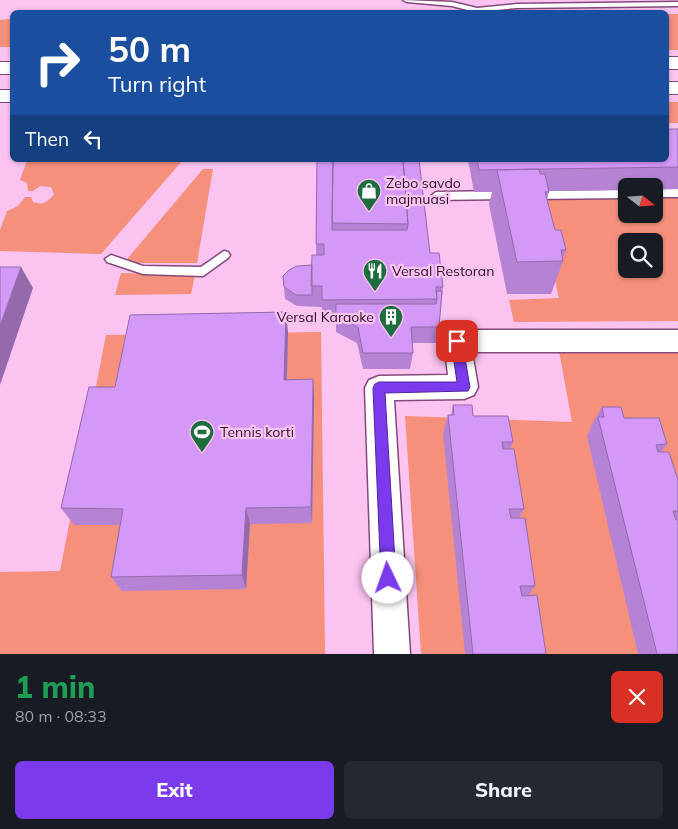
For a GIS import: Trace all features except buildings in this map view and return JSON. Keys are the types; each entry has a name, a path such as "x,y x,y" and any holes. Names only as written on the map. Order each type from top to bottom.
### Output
{"street":[{"path":"392,654 379,388 464,387 457,341 678,341"}],"lane":[{"path":"407,0 452,4 474,10"},
{"path":"486,10 517,6 672,3"},
{"path":"663,193 678,193"},
{"path":"436,196 618,194"},
{"path":"111,259 143,270 203,272 224,255"}],"shaded area":[{"path":"669,14 678,14 678,50 669,50"},
{"path":"10,19 10,47 0,47 0,20"},
{"path":"669,102 678,102 678,123 669,123"},
{"path":"26,162 181,162 101,254 0,251 0,230 7,211 18,206 25,197 31,197 33,202 42,203 48,201 54,194 51,187 40,186 33,191 28,191 27,183 20,180"},
{"path":"203,169 213,169 197,263 126,263 128,258"},
{"path":"663,198 678,198 678,321 514,322 509,300 559,298 536,200 618,199 618,223 663,223"},
{"path":"121,273 195,275 191,294 115,295"},
{"name":"Tennis korti","path":"321,332 325,654 0,654 0,572 60,571 106,335"},
{"path":"678,350 678,654 421,654 405,416 572,422 559,351"}],"place":[{"name":"Zebo savdo majmuasi","path":"369,212"},
{"name":"Versal Restoran","path":"375,292"},
{"name":"Versal Karaoke","path":"391,338"},
{"name":"Tennis korti","path":"202,453"}],"route":[{"path":"388,578 379,388 464,387 457,341"}]}
